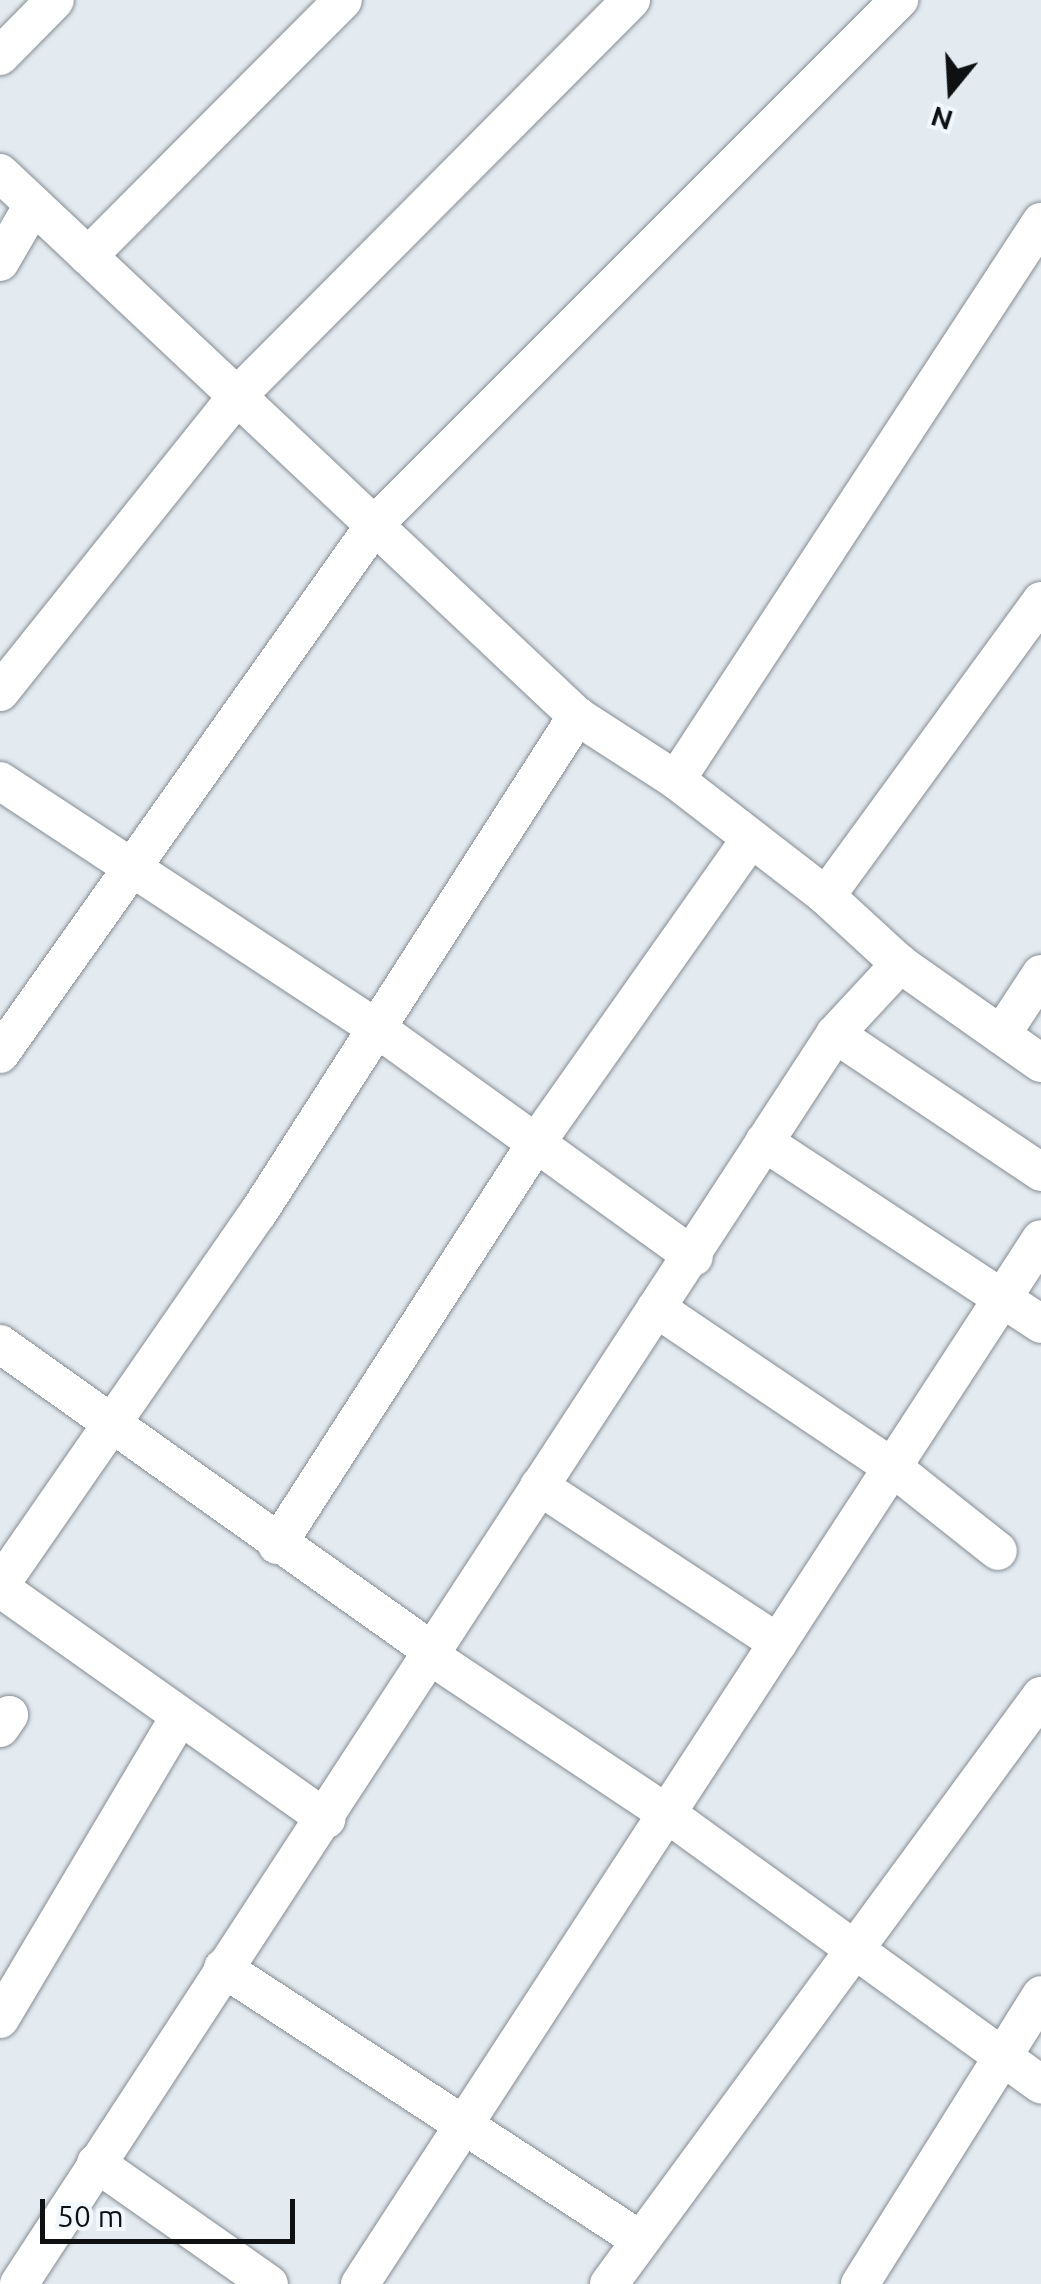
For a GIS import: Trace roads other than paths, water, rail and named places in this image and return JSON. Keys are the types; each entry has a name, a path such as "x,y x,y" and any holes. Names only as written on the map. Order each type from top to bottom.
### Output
{"street":[{"path":"0,56 55,0"},
{"path":"88,256 343,0"},
{"path":"0,1054 376,523 898,0"},
{"path":"0,692 239,394 619,4"},
{"path":"0,173 577,716 676,780 826,896 900,964 1041,1063"},
{"path":"0,262 34,204"},
{"path":"676,780 1041,222"},
{"path":"826,896 1041,601"},
{"path":"326,1819 0,1586 110,1428 577,716"},
{"path":"0,781 375,1027 694,1258"},
{"path":"277,1545 536,1143 750,840"},
{"path":"18,2284 223,1968 326,1819 656,1308 694,1258 835,1034 900,964"},
{"path":"1001,1034 1041,974"},
{"path":"835,1034 1041,1172"},
{"path":"764,1142 1004,1296 1041,1324"},
{"path":"360,2284 1041,1239"},
{"path":"656,1308 892,1467 998,1551"},
{"path":"0,1344 110,1428 666,1814 855,1955 1041,2084"},
{"path":"539,1486 778,1643"},
{"path":"609,2284 638,2239 855,1955 1030,1736 1041,1696"},
{"path":"1,2015 180,1716"},
{"path":"223,1968 638,2239"},
{"path":"860,2284 1041,1995"},
{"path":"96,2163 270,2284"}]}
